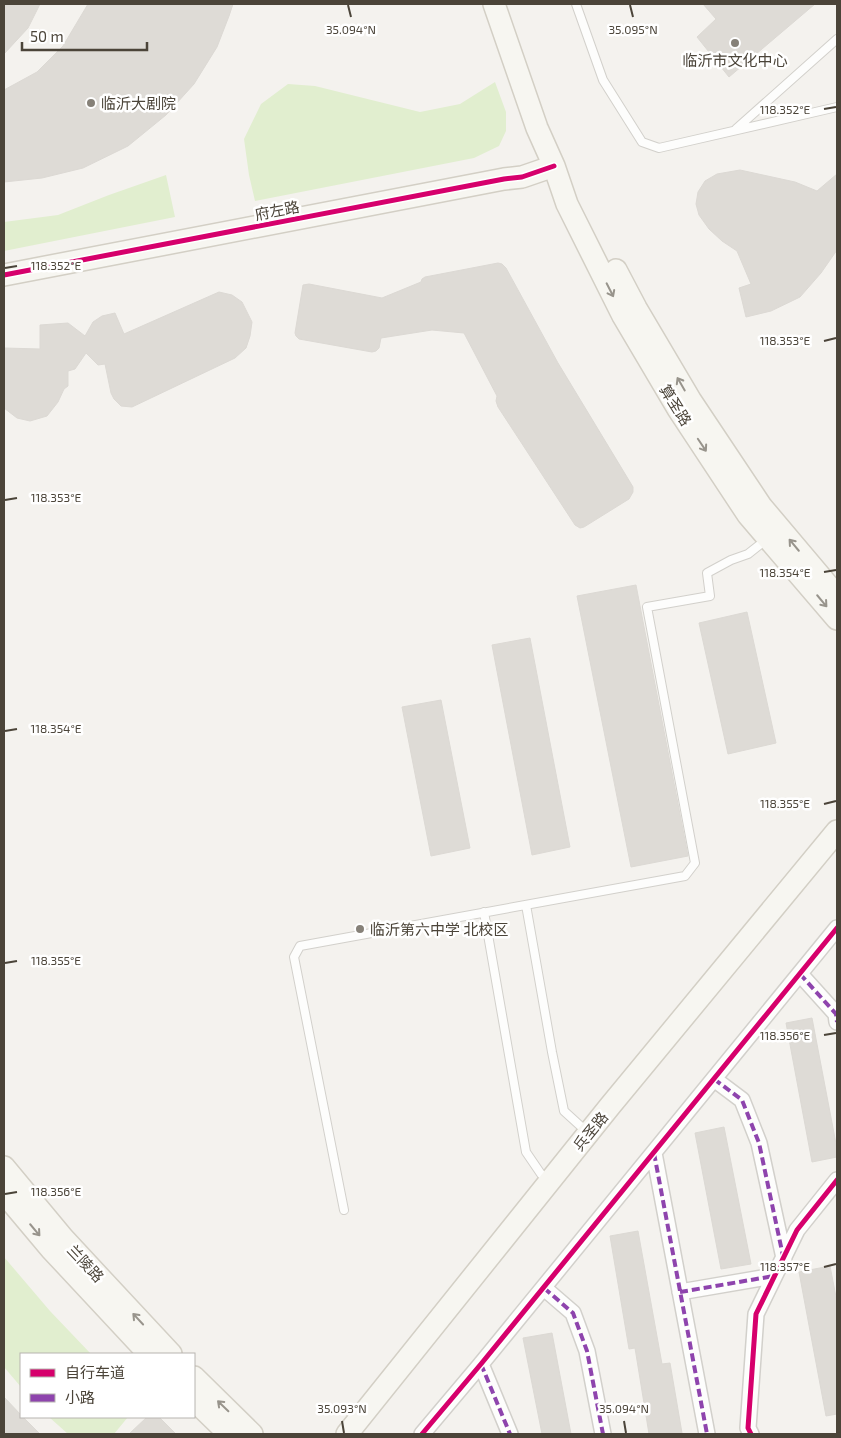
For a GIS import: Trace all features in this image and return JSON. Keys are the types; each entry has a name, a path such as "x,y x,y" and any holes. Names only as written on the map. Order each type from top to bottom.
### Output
{"main road":[{"name":"算圣路","path":"494,4 567,204 623,316 678,409 748,515 837,619"},
{"name":"算圣路","path":"510,4 551,127 554,166 581,203 636,308 691,401 761,506 837,596"},
{"name":"府左路","path":"4,267 519,168 554,166"},
{"name":"府左路","path":"4,275 522,177 554,166"},
{"name":"兵圣路","path":"347,1434 589,1133 837,831"},
{"name":"兵圣路","path":"366,1434 622,1114 837,853"},
{"name":"兰陵路","path":"4,1167 63,1238 170,1353"},
{"name":"兰陵路","path":"4,1193 51,1248 148,1353"},
{"path":"195,1379 252,1434"},
{"path":"195,1401 229,1434"}],"street":[{"path":"422,1434 544,1288 837,928"},
{"path":"800,974 836,1014 837,1022"},
{"path":"714,1078 742,1100 759,1143 784,1258"},
{"path":"654,1152 707,1434"},
{"path":"751,1434 748,1428 756,1314 798,1230 837,1180"},
{"path":"680,1292 774,1276"},
{"path":"544,1288 573,1313 587,1351 603,1434"},
{"path":"481,1364 510,1434"}],"lane":[{"path":"576,4 603,80 642,142 659,148 837,107"},
{"path":"734,130 837,39"},
{"path":"344,1210 294,957 300,946 685,876 695,863 647,607 710,596 707,573 731,560 748,554 768,538"},
{"path":"526,905 564,1111 589,1133"},
{"path":"484,912 526,1152 541,1174 550,1182"}],"green space":[{"path":"495,82 506,112 506,131 499,146 474,158 255,201 244,139 261,104 288,84 315,86 420,112 460,104"},
{"path":"166,175 175,217 4,251 4,222 58,215"},
{"path":"4,1257 50,1311 90,1353 20,1353 20,1386 4,1367"},
{"path":"50,1418 127,1418 114,1434 68,1434"}],"building":[{"path":"4,4 40,4 28,28 4,54"},
{"name":"临沂大剧院","path":"88,4 233,4 217,47 194,84 166,115 128,146 83,168 42,178 4,182 4,90 37,72 63,46"},
{"name":"临沂市文化中心","path":"703,4 815,4 729,77 697,37 716,19"},
{"path":"740,170 795,182 817,191 837,174 837,250 821,273 800,297 771,311 746,317 739,288 751,284 737,251 709,229 699,215 696,204 698,192 705,181 717,174"},
{"path":"498,263 506,268 558,363 633,487 633,492 629,499 584,527 580,528 575,525 498,407 497,396 464,333 432,330 381,338 379,348 372,352 299,339 295,333 303,285 309,284 382,298 421,282 425,277"},
{"path":"219,292 232,295 242,302 252,322 246,348 235,358 132,407 121,406 114,399 105,364 98,365 86,353 75,369 68,371 68,386 64,389 58,402 47,416 30,421 17,418 4,408 4,348 40,349 40,325 68,323 85,336 93,322 102,316 115,313 124,334"},
{"path":"636,585 688,856 631,867 577,596"},
{"path":"747,612 776,743 728,754 699,623"},
{"path":"530,638 570,847 532,855 492,645"},
{"path":"441,700 470,848 431,856 402,707"},
{"path":"812,1018 837,1157 812,1162 786,1023"},
{"path":"724,1127 751,1264 721,1269 695,1133"},
{"path":"638,1231 662,1364 670,1363 682,1433 649,1434 635,1348 629,1349 610,1236"},
{"path":"830,1266 837,1302 837,1414 826,1416 799,1272"},
{"path":"552,1333 571,1434 542,1434 523,1338"},
{"path":"4,1397 20,1414 20,1418 24,1418 40,1434 4,1434"},
{"path":"146,1418 160,1418 176,1434 129,1434"}],"marked path":[{"path":"800,974 836,1014 837,1022"},
{"path":"714,1079 742,1100 759,1143 783,1256"},
{"path":"654,1153 707,1434"},
{"path":"680,1292 774,1276"},
{"path":"544,1288 573,1313 587,1351 603,1434"},
{"path":"481,1364 510,1434"}],"cycle path":[{"path":"4,275 522,177 554,166"},
{"path":"422,1434 837,928"},
{"path":"751,1434 748,1428 756,1314 797,1230 837,1180"}],"place":[{"name":"临沂市文化中心","path":"735,43"},
{"name":"临沂大剧院","path":"91,103"},
{"name":"临沂第六中学 北校区","path":"360,929"}]}
